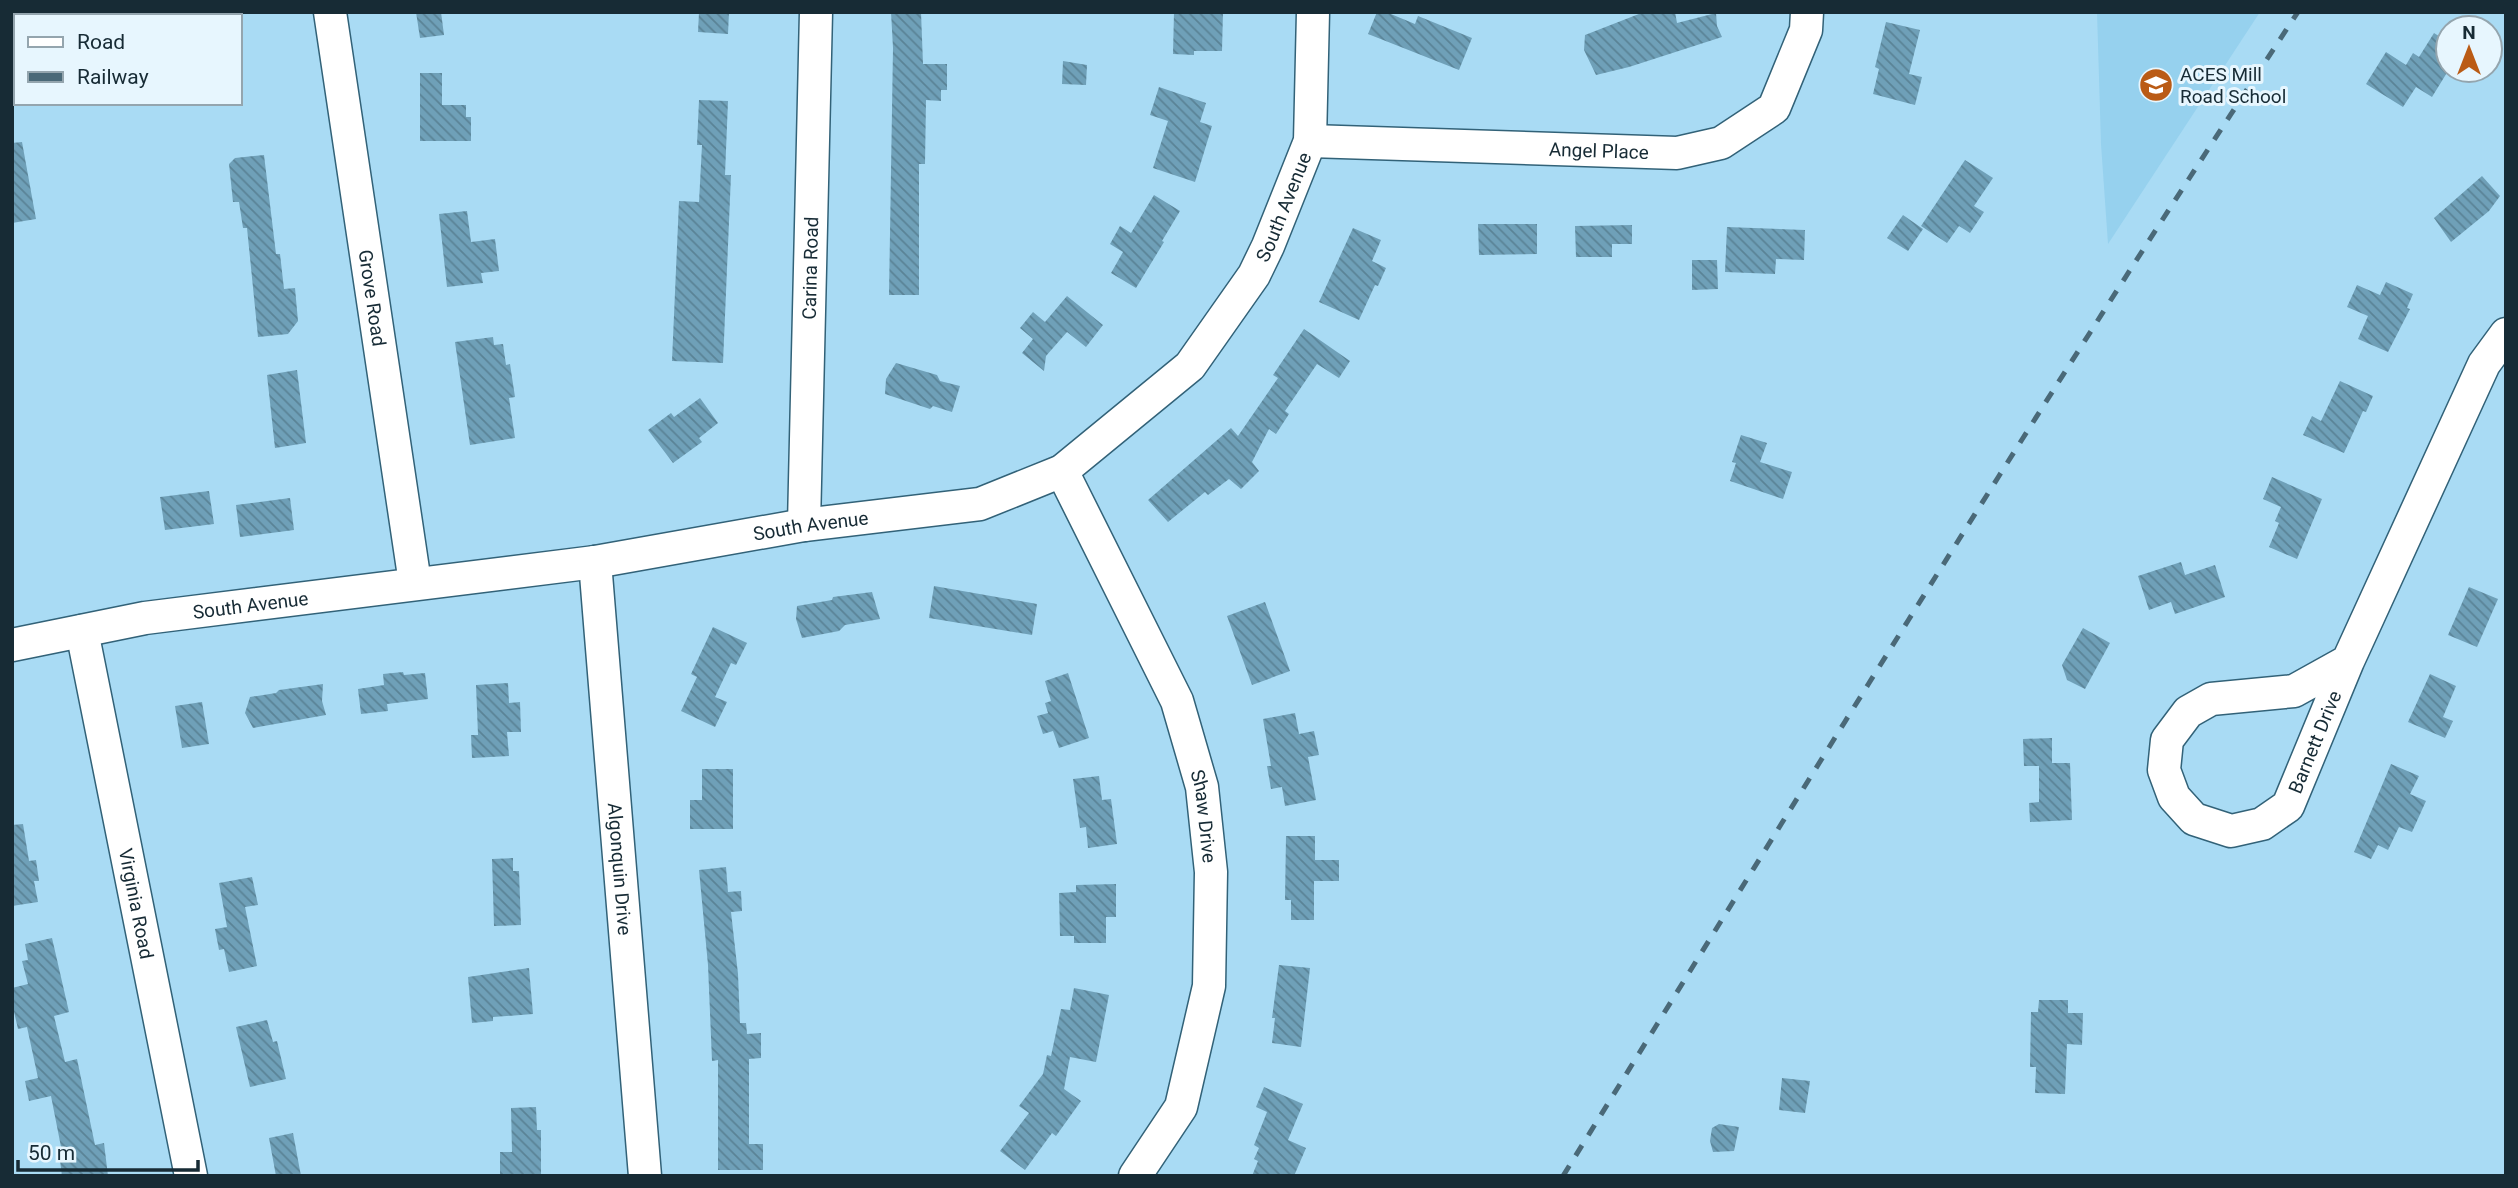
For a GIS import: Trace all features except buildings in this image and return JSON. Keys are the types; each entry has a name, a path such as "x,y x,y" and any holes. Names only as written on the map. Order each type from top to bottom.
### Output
{"street":[{"name":"Grove Road","path":"330,12 415,583"},
{"name":"Carina Road","path":"804,525 816,12"},
{"name":"South Avenue","path":"12,645 145,618 595,562 804,525 980,504 1062,471 1190,366 1254,275 1310,141 1313,12"},
{"name":"Angel Place","path":"1310,141 1677,153 1721,143 1774,108 1806,30 1807,12"},
{"name":"Barnett Drive","path":"2348,661 2294,691 2211,699 2188,712 2167,740 2164,770 2174,797 2194,819 2231,831 2262,824 2288,806 2348,661 2484,365 2506,334"},
{"name":"Shaw Drive","path":"1062,471 1177,701 1202,787 1211,872 1209,986 1181,1107 1135,1176"},
{"name":"Algonquin Drive","path":"595,562 645,1176"},
{"name":"Virginia Road","path":"82,631 191,1176"}],"shaded area":[{"name":"ACES Mill Road School","path":"2097,12 2260,12 2108,244 2101,144"}],"railway":[{"path":"1563,1176 2018,446 2298,12"}],"place":[{"name":"ACES Mill Road School","path":"2156,85"}]}
